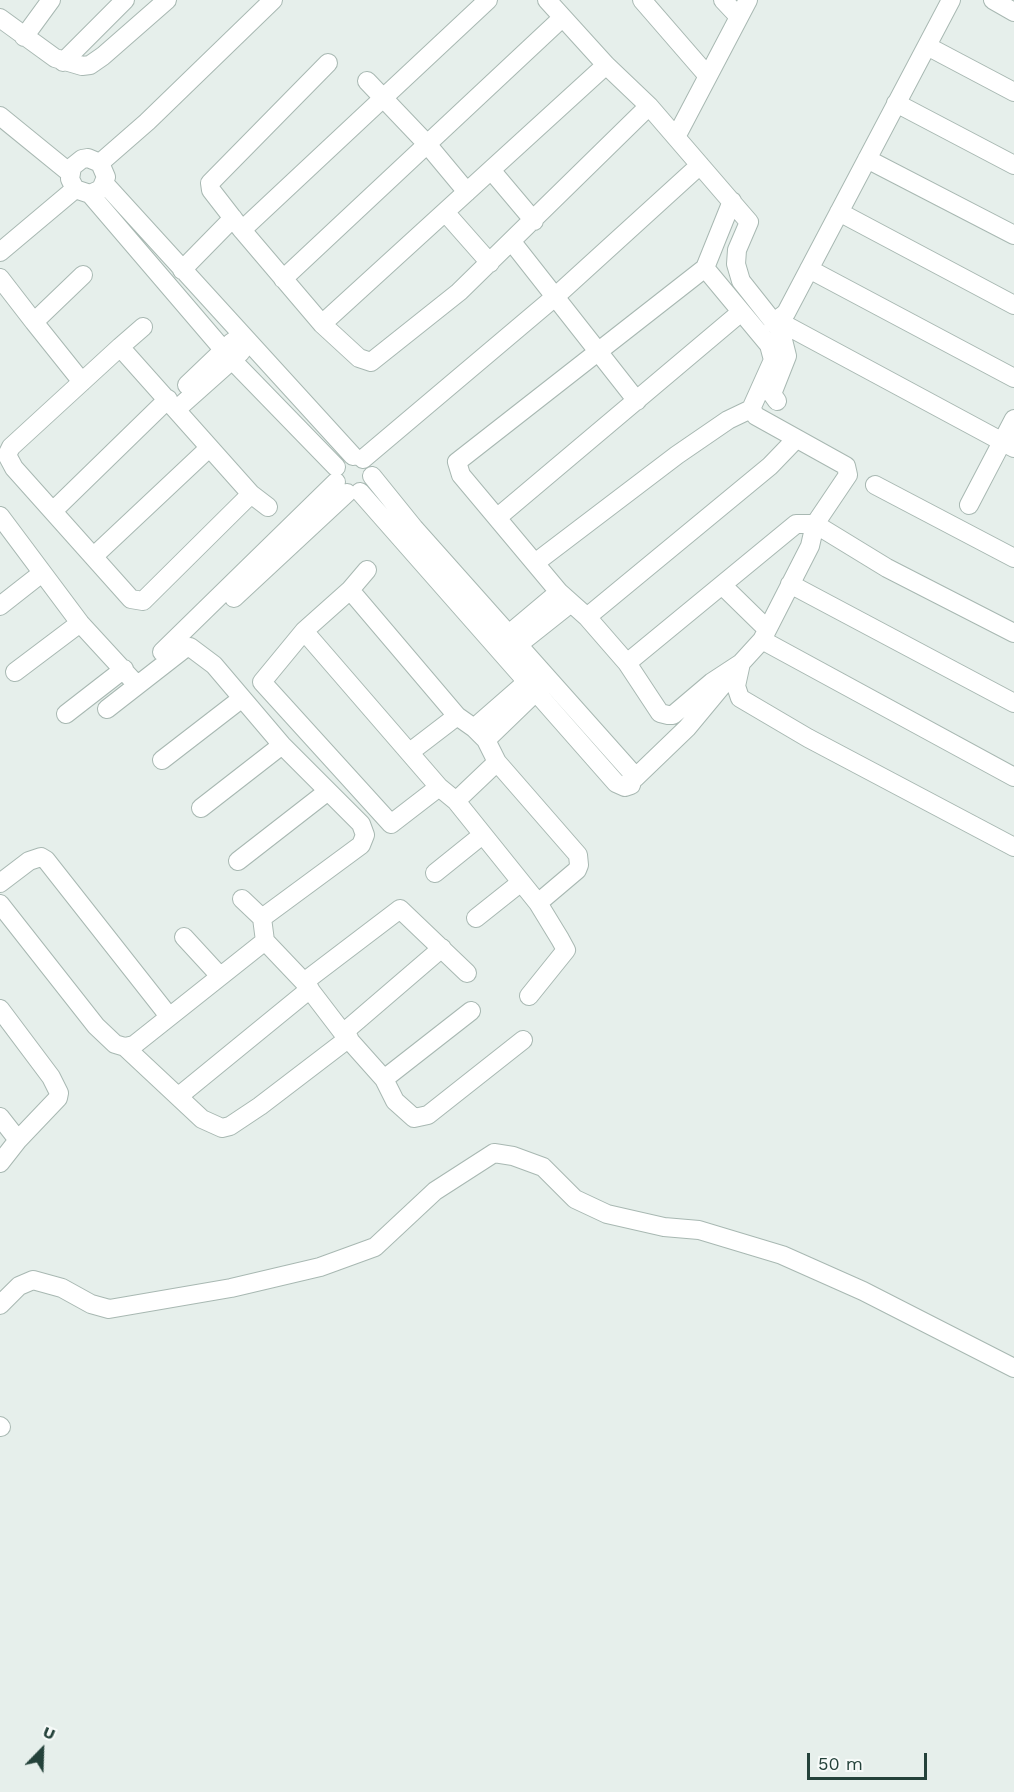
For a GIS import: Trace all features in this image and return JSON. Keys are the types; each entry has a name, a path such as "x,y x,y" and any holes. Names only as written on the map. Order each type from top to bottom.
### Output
{"street":[{"path":"24,37 51,0"},
{"path":"63,62 125,0"},
{"path":"0,18 24,37 63,62 82,66 97,61 167,0"},
{"path":"100,163 147,122 273,0"},
{"path":"182,270 384,98 488,0"},
{"path":"547,0 606,65 649,106 749,222 737,250 736,264 741,281 779,329 787,356 772,394 777,401"},
{"path":"642,0 708,75"},
{"path":"723,0 739,17"},
{"path":"675,137 748,0"},
{"path":"775,322 786,313 951,0"},
{"path":"993,0 1014,12"},
{"path":"283,279 562,18"},
{"path":"927,46 1014,92"},
{"path":"328,63 214,177 210,183 211,190 322,324 359,358 374,362 459,292 649,106"},
{"path":"322,324 606,65"},
{"path":"367,81 427,144 467,192"},
{"path":"896,103 1014,165"},
{"path":"0,116 85,185 182,270 358,457 370,466 372,476 369,486 345,484 162,652"},
{"path":"0,252 85,185 105,169 100,163 95,159 82,159 76,162 85,185 227,355 345,484 635,778 687,728 764,634 810,546 815,524 848,471 846,466 756,416 751,408"},
{"path":"867,159 1014,235"},
{"path":"230,601 345,484 343,459 358,457 556,296 700,165"},
{"path":"491,170 534,221"},
{"path":"732,201 705,268 457,462 461,476 565,597 587,617 627,663 660,713 673,715 712,682 741,663"},
{"path":"445,212 490,263"},
{"path":"839,212 1014,305"},
{"path":"512,242 637,401"},
{"path":"535,563 677,455 728,420 751,408 773,360 769,345 705,268"},
{"path":"809,269 1014,378"},
{"path":"34,322 83,275"},
{"path":"0,278 82,382"},
{"path":"498,517 734,318"},
{"path":"775,322 1008,445"},
{"path":"142,327 11,447 7,455 14,468 131,599 143,601 251,494"},
{"path":"53,511 245,339"},
{"path":"120,347 251,494 268,507"},
{"path":"969,505 1008,445 1014,419"},
{"path":"587,617 770,466 796,439"},
{"path":"94,556 209,448"},
{"path":"372,476 514,640 538,680"},
{"path":"874,485 1014,558"},
{"path":"2,523 80,623 137,684"},
{"path":"627,663 796,524 815,524 887,568 1014,633"},
{"path":"367,570 350,590 304,631 262,682 391,824 439,787"},
{"path":"0,606 42,573"},
{"path":"790,584 1014,703"},
{"path":"722,585 764,634 1014,777"},
{"path":"350,590 457,716 480,734 497,762 579,858 577,870 538,903"},
{"path":"514,640 565,597"},
{"path":"15,672 80,623"},
{"path":"304,631 439,787 456,801 538,903 566,951 529,996"},
{"path":"107,709 137,684 190,647 214,665 282,745 361,824 365,838 357,848 262,918"},
{"path":"741,663 736,686 740,698 808,738 1014,847"},
{"path":"66,714 124,669"},
{"path":"480,734 538,680"},
{"path":"162,760 241,699"},
{"path":"410,752 457,716"},
{"path":"201,808 282,745"},
{"path":"456,801 497,762"},
{"path":"238,861 328,791"},
{"path":"435,873 482,836"},
{"path":"0,884 29,861 40,857 46,860 168,1016"},
{"path":"476,918 520,883"},
{"path":"242,899 262,918 266,941 307,985 384,1079 403,1110 414,1118 422,1118 523,1040"},
{"path":"0,904 101,1032 115,1044 125,1047 207,1122 222,1128 230,1126 346,1035 442,948"},
{"path":"179,1095 400,909 467,973"},
{"path":"184,937 219,975"},
{"path":"125,1047 134,1045 219,975 266,941"},
{"path":"0,1009 46,1070 57,1087 58,1098 0,1162"},
{"path":"384,1079 471,1011"},
{"path":"0,1117 18,1140"},
{"path":"510,1140 530,1161"},
{"path":"0,1305 19,1286 33,1280 62,1288 91,1304 109,1309 281,1278 375,1247 435,1191 494,1153 530,1161 550,1172 575,1199 601,1212 664,1227 706,1232 782,1255 863,1291 1014,1368"}]}
